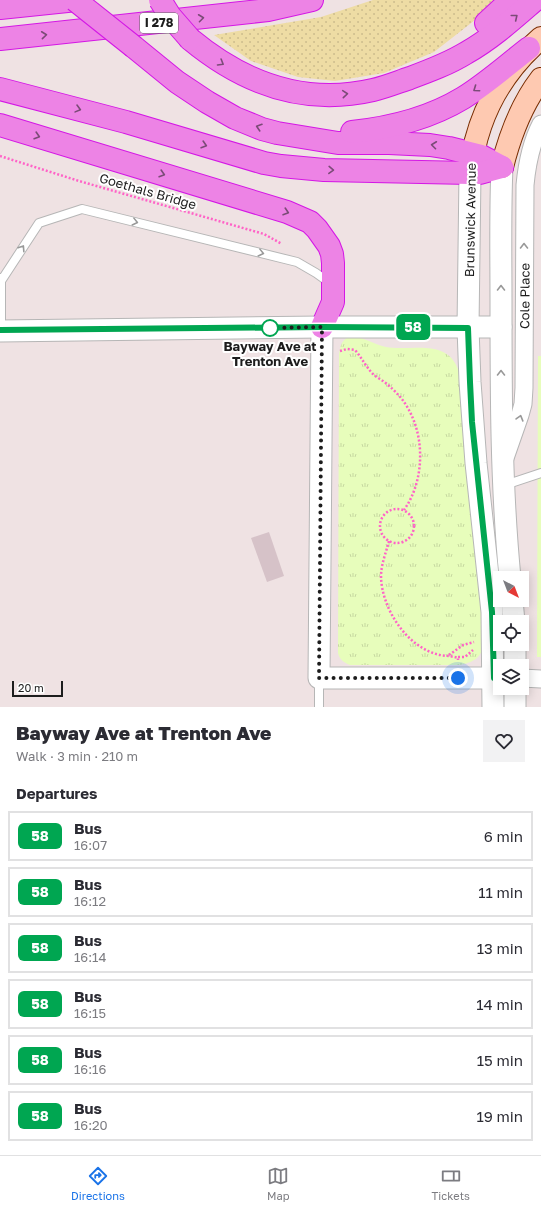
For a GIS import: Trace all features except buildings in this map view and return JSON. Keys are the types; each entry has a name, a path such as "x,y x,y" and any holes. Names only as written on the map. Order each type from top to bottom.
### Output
{"highway":[{"path":"0,8 76,0 192,93 235,118 262,129 277,133 338,143 389,143 430,145 449,148 471,163"},
{"path":"160,0 170,16 190,39 216,59 246,76 295,92 331,95 372,90 393,84 449,62 467,52 504,26 535,0"},
{"name":"I 278","path":"0,40 241,13 312,0"},
{"path":"409,78 461,43 511,0"},
{"path":"297,136 365,131 424,116 462,99 535,43"},
{"path":"0,89 126,122 275,165 324,170 471,163 481,156 502,167"},
{"path":"0,125 287,212 310,222 318,229 329,246 333,264 333,302 322,327"}],"main road":[{"name":"Brunswick Avenue","path":"471,163 479,130 494,94 505,76 517,61 535,43"},
{"path":"502,167 506,148 516,124 529,96 541,79"}],"street":[{"name":"Cole Place","path":"502,477 506,454 517,427 523,404 525,359 525,185 528,162 534,139 541,124"},
{"name":"Brunswick Avenue","path":"468,328 471,163"},
{"path":"0,330 501,327 502,167"},
{"path":"322,327 319,678 493,678"},
{"name":"Cole Place","path":"501,327 502,477 509,571"},
{"path":"468,328 472,422 496,659"},
{"path":"529,678 541,679"},
{"path":"493,707 495,695"},
{"path":"515,695 515,707"}],"lane":[{"path":"0,330 1,280 39,223 82,209 297,262 316,273 333,286"},
{"path":"502,477 541,474"},
{"path":"319,678 319,707"}],"path":[{"name":"Goethals Bridge","path":"0,156 79,181 264,234 282,245"},
{"path":"340,351 347,349 355,350 374,375 402,399 409,410 415,425 419,442 420,458 419,475 416,487 411,501 404,510"},
{"path":"399,509 404,510 409,514 414,524 413,530 406,540 401,542 389,541 382,534 380,529 381,518 388,511 399,509"},
{"path":"389,541 382,563 381,577 388,606 394,620 405,634 418,645 439,655 458,658 465,657 472,652 478,642 463,645 448,656"},
{"path":"457,665 458,658"}],"shaded area":[{"path":"373,0 497,0 484,13 434,52 384,73 335,81 298,77 251,61 214,35 321,17"}],"green space":[{"path":"350,336 386,347 424,348 442,351 455,363 460,374 485,638 481,653 471,662 460,665 350,665 342,660 338,653 339,354 342,343"},
{"path":"538,356 541,356 541,657 537,657"}],"bus line":[{"name":"58","path":"0,330 322,327 468,328 472,422 492,612 494,659"}],"place":[{"name":"Bayway Ave at Trenton Ave","path":"270,328"}],"route":[{"path":"270,328 322,327 319,678 458,678"}]}
